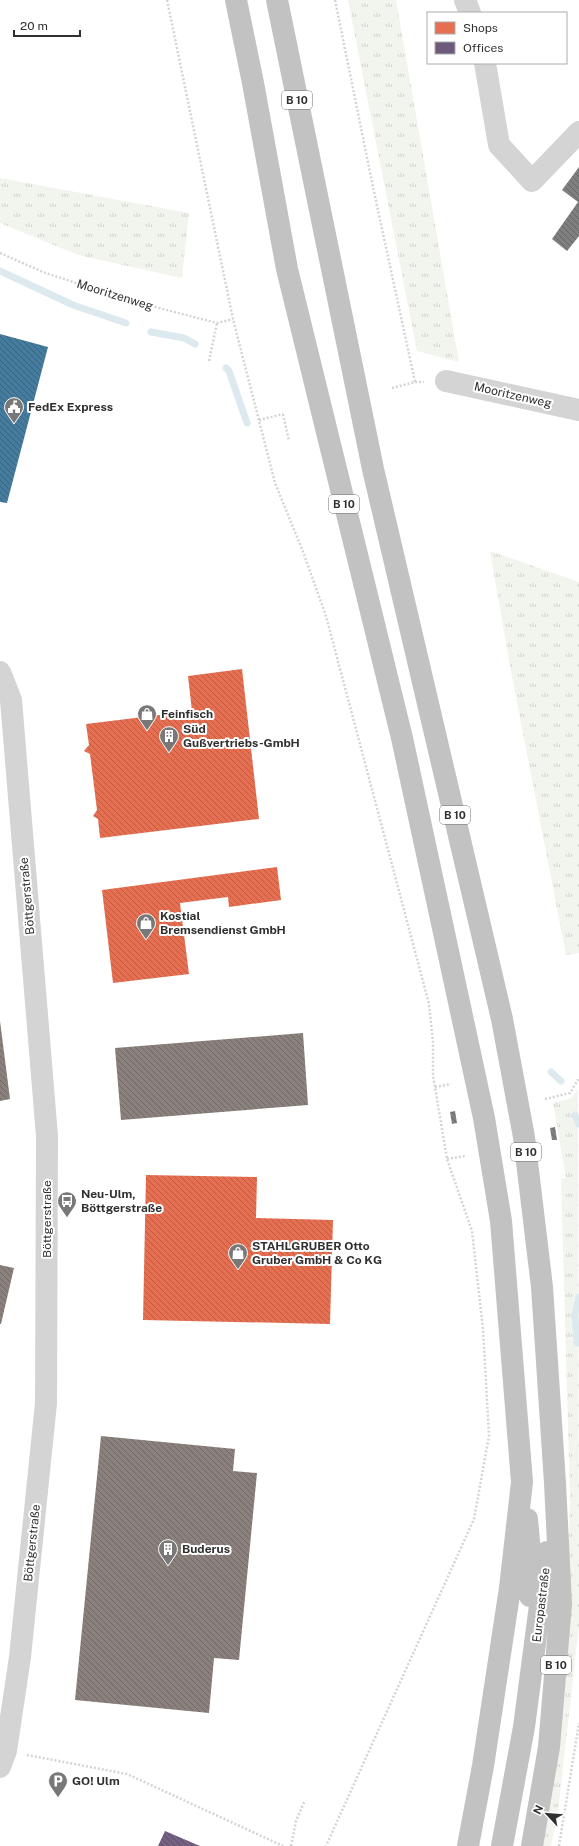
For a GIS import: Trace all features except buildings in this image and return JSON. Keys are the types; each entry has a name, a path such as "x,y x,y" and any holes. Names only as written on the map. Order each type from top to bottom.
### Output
{"highway":[{"name":"B 10","path":"236,0 253,83 287,269 402,738 484,1118 501,1221 522,1482"},
{"name":"B 10","path":"277,0 373,469 502,1019 524,1137 542,1287 555,1483 561,1604 549,1747 532,1846"},
{"name":"Europastraße","path":"522,1482 530,1552 530,1598 524,1727"},
{"path":"468,1846 485,1750 510,1588 522,1482"},
{"name":"Europastraße","path":"502,1846 524,1727 542,1599 555,1483"}],"street":[{"path":"465,0 470,12"},
{"path":"485,64 499,145 532,181 579,132"},
{"name":"Mooritzenweg","path":"446,381 579,410"},
{"name":"Böttgerstraße","path":"0,672 11,700 47,1140 46,1402 20,1657 3,1759"}],"path":[{"path":"167,0 233,319 275,483 302,548 326,616 429,1004 433,1042 433,1076 447,1159 472,1231 483,1329 489,1436 474,1519 326,1846"},
{"path":"335,0 374,194 416,382"},
{"name":"Mooritzenweg","path":"0,254 43,272 124,299 217,323 233,319"},
{"path":"208,360 217,323"},
{"path":"392,388 416,382 446,381"},
{"path":"259,420 283,414 289,441"},
{"path":"545,1099 570,1093 579,1078"},
{"path":"435,1087 451,1084"},
{"path":"447,1159 465,1156"},
{"path":"558,1846 579,1723"},
{"path":"3,1759 127,1774 283,1846"},
{"path":"291,1846 296,1821 305,1800"}],"green space":[{"path":"348,0 396,0 459,362 417,351"},
{"path":"0,178 189,213 182,278 78,255 0,223"},
{"path":"490,551 579,582 579,953 566,955 510,666"},
{"path":"578,1088 579,1625 558,1812 551,1846 539,1846 567,1610 570,1497 561,1179 566,1178 553,1103 572,1098"}],"waterway":[{"path":"0,271 73,305 126,323"},
{"path":"151,332 184,338 195,344"},
{"path":"226,368 229,371 247,423"},
{"path":"551,1072 561,1081"},
{"path":"575,1115 579,1124"},
{"path":"577,1343 575,1315 579,1297"}],"place":[{"name":"FedEx Express","path":"14,424"},
{"name":"Feinfisch","path":"147,731"},
{"name":"Süd Gußvertriebs-GmbH","path":"169,753"},
{"name":"Kostial Bremsendienst GmbH","path":"146,940"},
{"name":"Neu-Ulm, Böttgerstraße","path":"67,1218"},
{"name":"STAHLGRUBER Otto Gruber GmbH & Co KG","path":"238,1270"},
{"name":"Buderus","path":"168,1566"},
{"name":"GO! Ulm","path":"58,1798"}]}
